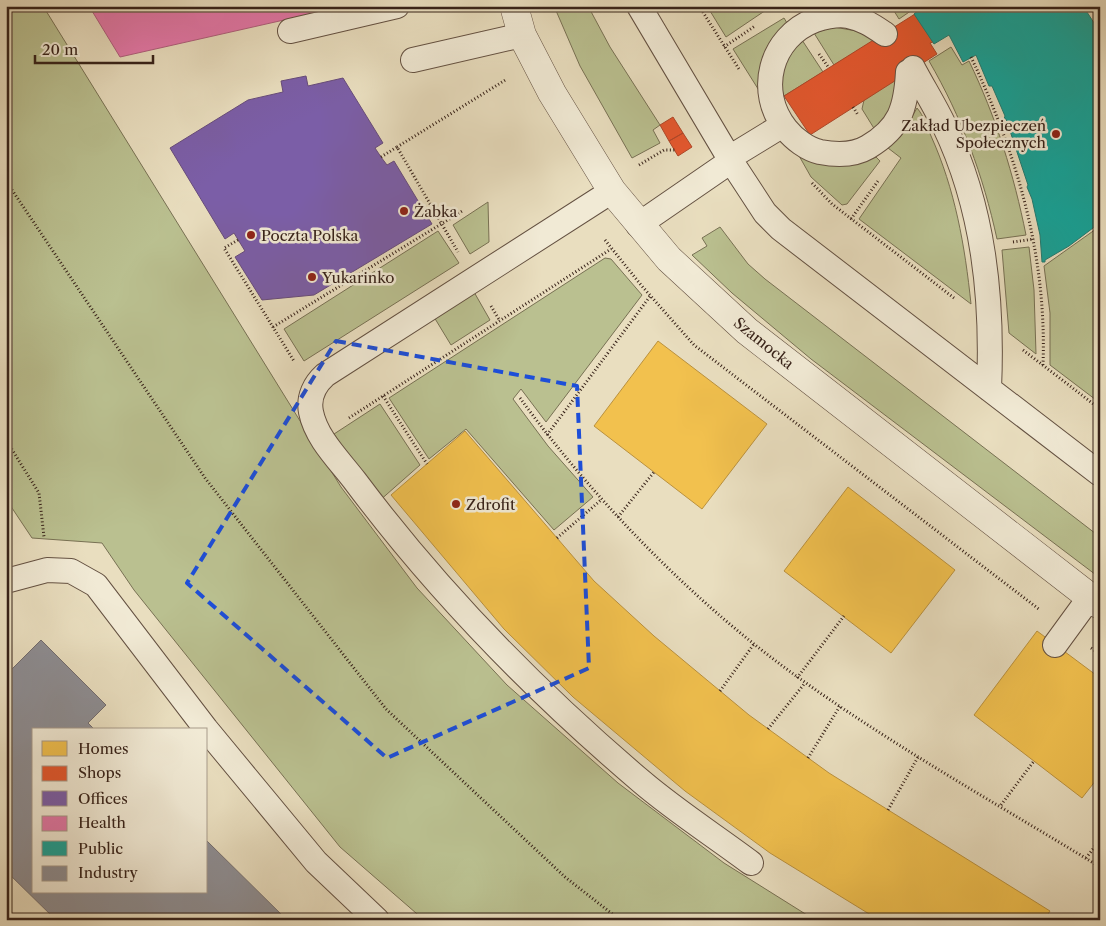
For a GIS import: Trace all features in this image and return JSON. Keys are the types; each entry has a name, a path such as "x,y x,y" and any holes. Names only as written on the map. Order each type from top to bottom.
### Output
{"street":[{"name":"Szamocka","path":"514,6 522,34 552,93 612,192 638,225 669,259 747,331 1095,601"}],"lane":[{"path":"290,31 397,6"},
{"path":"639,6 730,160 765,213 781,229 1100,474"},
{"path":"868,6 888,32 868,22 846,16 824,17 808,15 787,38 775,56 769,77 770,99 778,119 793,138 814,150 837,155 861,151 882,139 898,121 907,98 910,70 944,126 966,183 984,255 991,326 989,389"},
{"path":"413,60 522,34"},
{"path":"638,225 782,125"},
{"path":"612,192 325,375 313,391 310,400 311,411 321,436 376,509 488,639 643,783 751,863"},
{"path":"6,581 47,570 71,571 96,585 205,728"},
{"path":"1055,645 1095,601"},
{"path":"208,731 316,862 376,920"}],"path":[{"path":"700,6 744,76"},
{"path":"971,57 1002,126 1028,214 1041,280 1043,365"},
{"path":"380,157 508,78"},
{"path":"397,147 500,321"},
{"path":"639,165 664,150 675,150"},
{"path":"851,219 881,175"},
{"path":"808,179 817,191 851,219 1100,409"},
{"path":"6,181 205,478 386,709 565,877 620,920"},
{"path":"273,327 464,210"},
{"path":"238,240 224,248 313,391"},
{"path":"321,436 611,249"},
{"path":"547,435 651,295"},
{"path":"383,396 427,464"},
{"path":"520,398 547,435 601,500 713,609 754,644 797,678 918,758 1000,805 1100,867"},
{"path":"6,440 39,492 47,570"},
{"path":"618,517 654,472"},
{"path":"557,538 601,500"},
{"path":"797,678 844,616"},
{"path":"720,691 754,644"},
{"path":"768,729 805,683"},
{"path":"808,758 840,706"},
{"path":"888,810 918,758"},
{"path":"1000,805 1034,762"},
{"path":"1086,858 1100,840"}],"highlighted area":[{"path":"336,341 577,386 589,668 387,758 187,583"}],"green space":[{"path":"6,6 43,6 341,487 417,588 507,685 618,783 724,863 815,920 424,920 340,847 134,590 102,543 32,538 6,499"},
{"path":"554,6 588,6 610,47 660,125 653,130 660,143 632,158 580,66"},
{"path":"707,6 772,6 726,37"},
{"path":"891,6 918,6 899,19"},
{"path":"784,18 787,23 773,38 761,63 760,92 733,49"},
{"path":"834,27 862,32 874,41 834,65 814,33"},
{"path":"802,40 823,72 784,96 781,81 784,66"},
{"path":"951,47 962,65 969,61 988,103 1010,168 1026,235 997,239 985,192 970,147 952,104 929,61"},
{"path":"897,78 890,113 875,130 862,109 864,100"},
{"path":"917,108 939,156 953,197 966,261 971,304 859,219 901,158 888,148 901,136"},
{"path":"798,154 859,163 876,157 880,161 847,204 842,205 811,177"},
{"path":"488,202 489,242 470,254 453,225"},
{"path":"720,227 748,264 765,279 1100,537 1100,578 811,359 732,293 692,255 707,246 702,238"},
{"path":"1096,229 1100,235 1100,403 1050,365 1050,313 1044,266"},
{"path":"438,231 459,263 304,361 284,329"},
{"path":"1029,247 1034,290 1036,354 1009,333 1002,250"},
{"path":"605,258 611,259 642,295 546,422 521,389 513,399 548,446 593,497 554,530 466,429 429,459 389,398"},
{"path":"474,292 490,320 451,345 434,317"},
{"path":"380,404 420,465 378,502 334,434"}],"building: Homes":[{"path":"658,341 767,424 702,509 594,426"},
{"path":"465,431 594,581 654,636 749,715 829,773 1050,911 1044,920 879,920 770,853 685,791 573,697 504,629 391,495"},
{"path":"848,487 955,570 891,653 784,571"},
{"path":"1037,631 1100,678 1100,775 1082,798 974,715"}],"building: Shops":[{"path":"915,14 933,42 930,43 937,54 810,135 784,96"},
{"path":"673,117 683,133 669,141 660,125"},
{"path":"683,133 692,147 678,156 669,141"}],"building: Offices":[{"path":"306,76 308,86 343,78 383,143 375,148 387,165 394,161 432,224 314,295 262,300 235,257 245,251 234,233 225,239 170,148 248,100 283,92 281,81"}],"building: Health":[{"path":"89,6 346,6 120,57"}],"building: Public":[{"name":"Zakład Ubezpieczeń Społecznych","path":"923,6 1083,6 1100,32 1100,229 1097,225 1069,246 1045,260 1045,262 1042,262 1040,235 1032,199 1006,119 1004,119 1005,116 992,86 989,86 976,55 963,62 949,35 934,44 914,14"}],"building: Industry":[{"path":"41,640 106,705 88,723 93,728 32,728 32,894 208,894 208,842 287,920 56,920 6,871 6,675"}],"place":[{"name":"Zakład Ubezpieczeń Społecznych","path":"1056,134"},
{"name":"Żabka","path":"404,211"},
{"name":"Poczta Polska","path":"251,235"},
{"name":"Yukarinko","path":"312,277"},
{"name":"Zdrofit","path":"456,504"}]}
